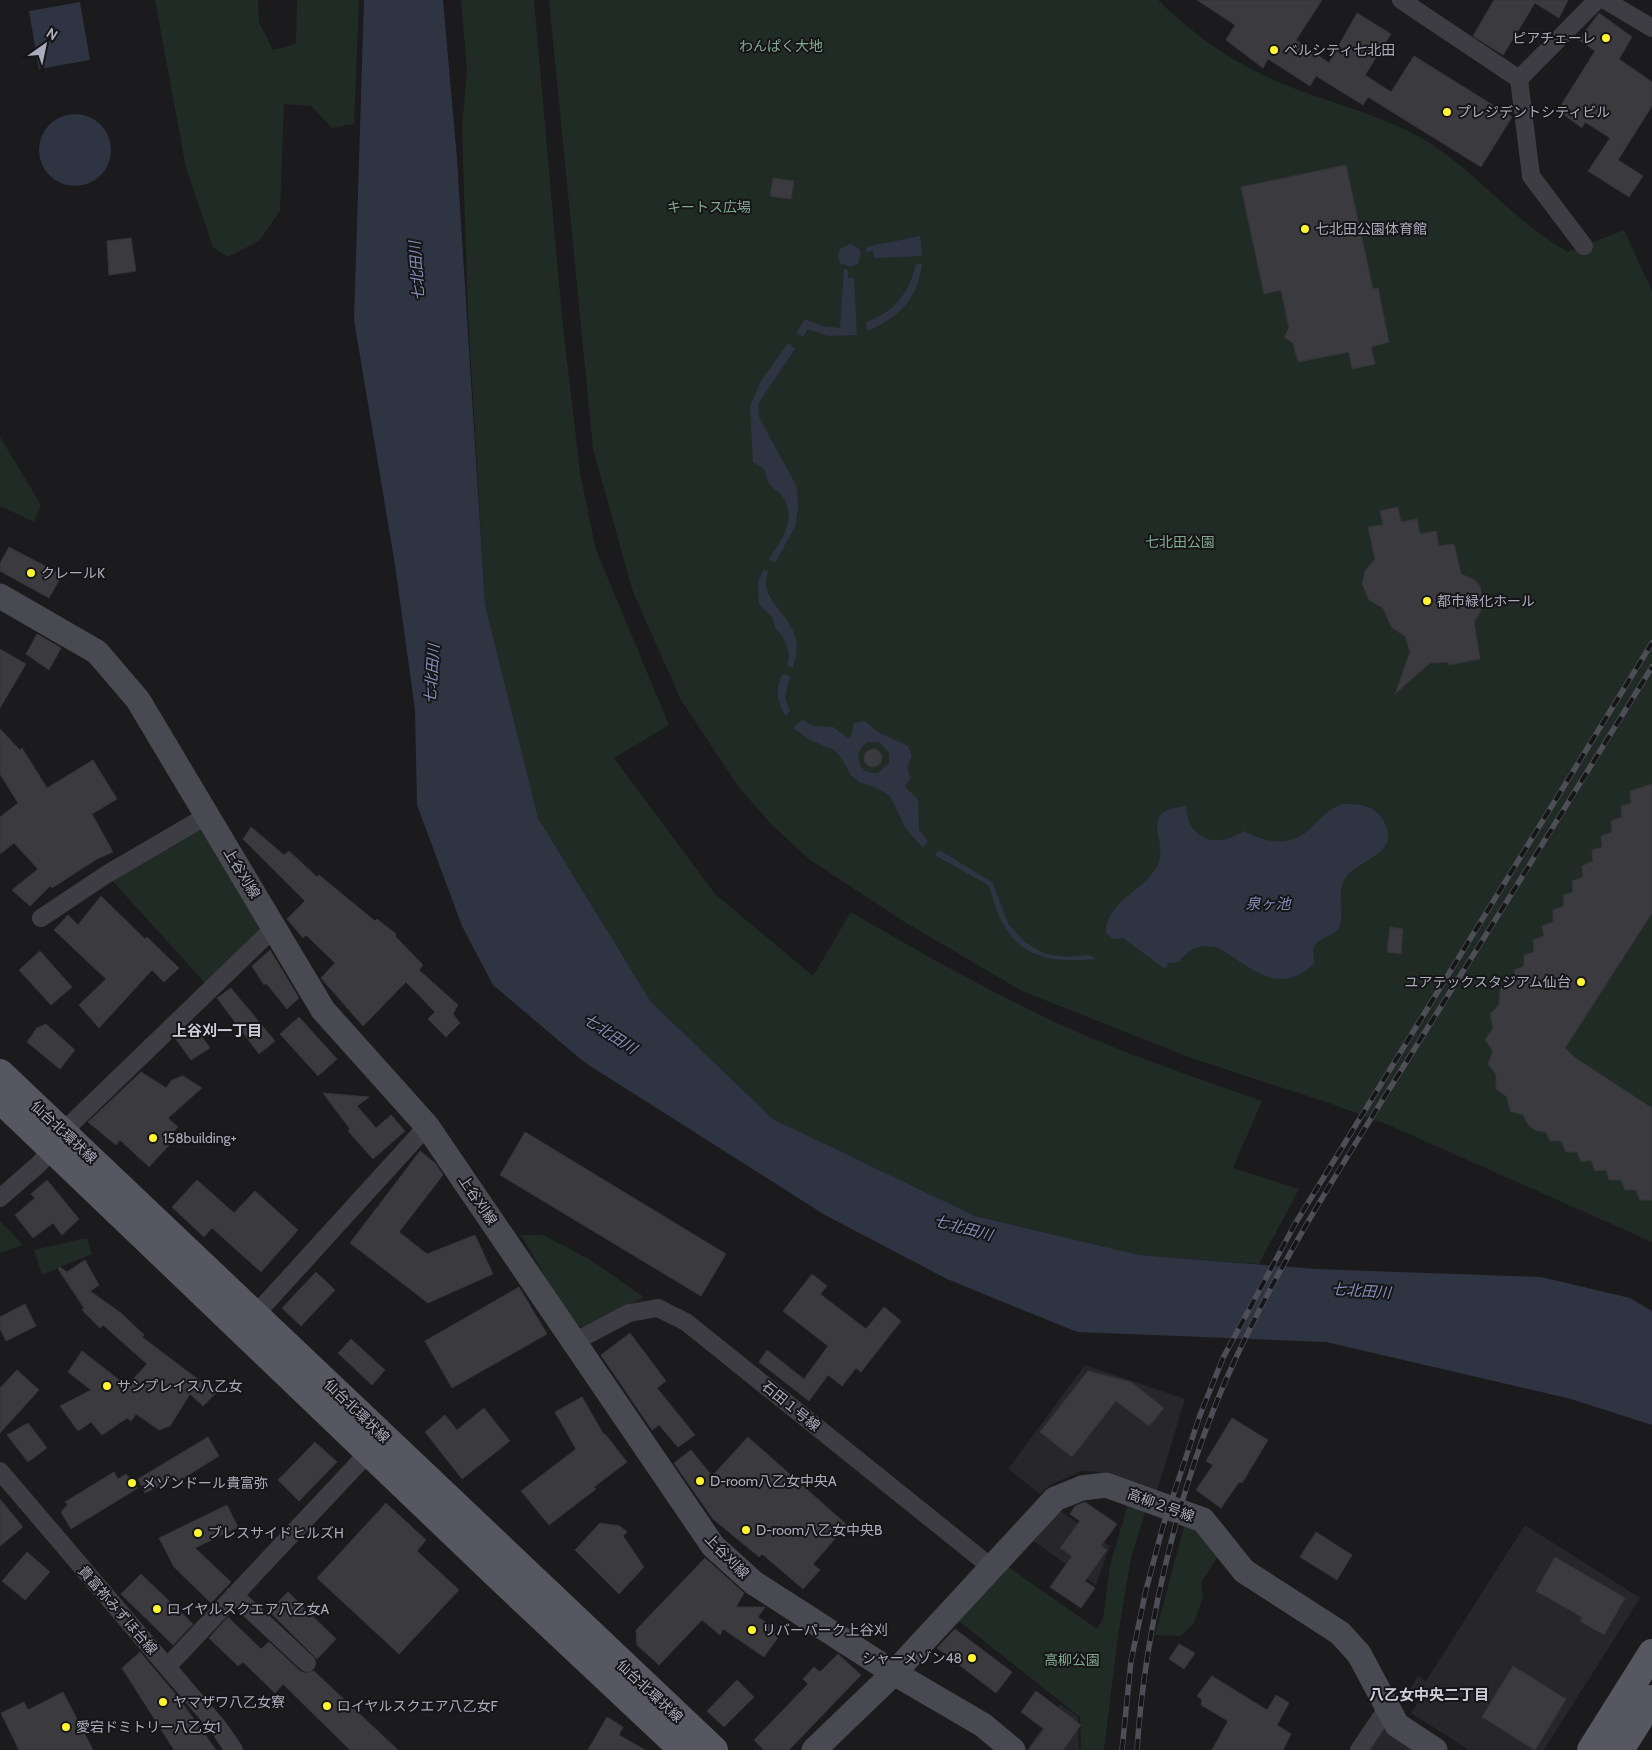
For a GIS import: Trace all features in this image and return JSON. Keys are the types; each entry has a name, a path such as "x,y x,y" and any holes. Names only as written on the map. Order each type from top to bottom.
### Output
{"main road":[{"name":"仙台北環状線","path":"0,1073 59,1141 369,1452 684,1750"},
{"name":"仙台北環状線","path":"0,1099 59,1141 256,1314 714,1750"},
{"path":"1591,1750 1652,1654"},
{"path":"1620,1750 1652,1699"}],"street":[{"path":"1401,0 1519,79 1531,176 1584,246"},
{"path":"1519,79 1597,0"},
{"path":"1605,0 1652,28"},
{"name":"上谷刈線","path":"0,596 84,643 112,666 138,700 323,1010 427,1126 714,1546 754,1583 894,1673 983,1725 1013,1750"},
{"path":"41,918 107,874 208,815"},
{"path":"0,1198 40,1163 74,1121 275,927"},
{"path":"256,1314 427,1126"},
{"name":"石田１号線","path":"574,1342 630,1313 658,1308 686,1322 991,1567"},
{"path":"168,1668 369,1452"},
{"name":"貴富祢みずほ台線","path":"0,1471 219,1728 234,1750"},
{"name":"高柳２号線","path":"814,1750 894,1673 1055,1499 1082,1488 1106,1485 1203,1520 1244,1571 1340,1633 1359,1654 1396,1725 1435,1750"},
{"path":"234,1595 307,1664"},
{"path":"1359,1750 1388,1707"}],"shaded area":[{"path":"1085,1365 1185,1399 1157,1491 1104,1472 1082,1471 1052,1484 1040,1494 1008,1469"},
{"path":"1058,1509 1110,1546 1096,1585 1029,1538"},
{"path":"1525,1525 1640,1598 1544,1750 1469,1750 1411,1713 1421,1698 1409,1691 1418,1676 1426,1681"},
{"path":"1060,1704 1078,1717 1079,1750 1034,1750 1029,1746"},
{"path":"1383,1725 1423,1750 1366,1750"}],"green space":[{"path":"155,0 258,0 259,22 273,50 296,44 297,0 359,0 354,124 332,128 311,106 284,104 280,211 259,241 228,257 213,247 186,168"},
{"path":"461,0 534,0 562,317 580,473 596,550 669,725 614,758 715,894 813,976 851,912 1006,998 1059,1024 1134,1055 1262,1101 1233,1168 1299,1189 1259,1264 1139,1255 975,1216 773,1119 651,1002 538,818 485,604 468,314 462,128 467,70"},
{"name":"七北田公園","path":"549,0 1158,0 1206,41 1245,66 1300,91 1385,121 1425,140 1462,167 1530,226 1568,252 1624,230 1652,291 1652,1242 1391,1126 1332,1104 1191,1058 1022,991 903,921 809,859 770,823 738,786 681,700 633,592 593,449"},
{"path":"0,437 41,505 34,522 0,506"},
{"path":"204,821 275,927 205,983 107,875"},
{"path":"0,1221 23,1245 0,1253"},
{"path":"521,1235 543,1235 589,1259 644,1297 589,1328 573,1325"},
{"path":"87,1238 92,1254 42,1275 34,1250"},
{"name":"高柳公園","path":"1128,1504 1146,1510 1131,1558 1118,1636 1104,1750 1081,1750 1080,1717 955,1618 1004,1564 1097,1629 1103,1619 1110,1565"},
{"path":"1186,1519 1218,1556 1201,1583 1203,1597 1194,1623 1181,1636 1155,1635"}],"water":[{"name":"七北田川","path":"364,0 443,0 457,159 485,604 538,818 651,1002 773,1119 975,1216 1139,1255 1316,1269 1541,1277 1630,1298 1652,1311 1652,1425 1571,1399 1326,1342 1077,1332 947,1279 825,1215 584,1062 493,985 462,926 417,805 415,710 395,565 354,320"},
{"path":"80,2 90,60 39,69 29,11"},
{"path":"75,114 95,120 105,130 111,150 105,170 95,180 75,186 55,180 45,170 39,150 45,130 55,120"},
{"path":"920,236 922,256 874,258 873,251 866,252 866,247"},
{"path":"850,244 857,247 861,253 858,264 850,267 840,263 838,256 840,249"},
{"path":"916,264 922,264 920,276 905,306 888,320 867,331 866,322 893,307 905,292"},
{"path":"844,269 848,270 848,278 854,278 857,335 828,336 808,329 803,337 796,333 805,319 822,326 840,328"},
{"path":"788,343 795,349 758,404 759,417 797,487 798,507 795,527 775,563 769,559 786,530 789,515 788,507 784,499 768,482 763,468 753,462 750,406 761,381"},
{"path":"764,569 768,572 767,591 789,623 796,641 797,648 793,668 787,666 789,656 787,646 781,634 775,628 773,618 759,604 758,582"},
{"path":"782,674 790,676 785,698 790,711 786,716 780,705 778,695"},
{"path":"802,720 814,726 833,727 848,738 851,736 854,723 865,721 878,732 908,746 912,755 907,769 911,778 905,786 918,800 919,830 928,841 923,848 906,829 890,796 875,787 859,782 851,775 840,756 834,750 810,740 793,728","holes":["868,742 879,742 889,753 889,763 878,773 871,773 862,767 858,757 863,746"]},
{"name":"泉ヶ池","path":"1344,804 1366,806 1376,811 1383,820 1388,832 1387,841 1383,849 1351,872 1345,879 1341,890 1341,921 1339,927 1331,935 1317,943 1313,954 1315,963 1302,973 1290,978 1278,979 1266,976 1219,948 1207,946 1192,950 1179,962 1168,963 1165,969 1123,938 1114,939 1106,934 1107,923 1118,905 1151,875 1157,866 1160,856 1158,821 1162,814 1170,809 1186,806 1192,827 1198,834 1206,838 1224,840 1244,831 1262,839 1280,841 1297,838 1326,813"},
{"path":"939,850 992,882 1009,925 1025,942 1045,954 1067,957 1089,955 1096,959 1055,959 1025,949 1004,926 996,909 990,888 935,855"}],"building":[{"path":"1197,0 1322,0 1296,40 1329,63 1357,13 1391,34 1365,75 1391,92 1414,56 1512,117 1481,167 1368,97 1363,105 1316,76 1310,86 1268,59 1263,68 1226,40 1235,25"},
{"path":"1494,0 1568,0 1559,18 1535,3 1503,55 1473,36"},
{"path":"1599,13 1632,37 1619,59 1652,82 1652,106 1618,160 1643,176 1629,197 1588,171 1610,138 1585,122 1582,128 1558,110 1595,51 1579,40"},
{"name":"七北田公園体育館","path":"1346,165 1373,289 1378,288 1389,342 1371,347 1375,364 1352,369 1349,352 1298,362 1293,343 1284,337 1289,328 1281,290 1264,294 1241,187"},
{"path":"773,178 794,181 791,199 770,196"},
{"path":"131,238 136,271 109,275 107,241"},
{"name":"都市緑化ホール","path":"1398,507 1401,522 1417,519 1420,534 1436,531 1439,546 1454,544 1461,574 1475,580 1480,586 1484,603 1474,622 1480,659 1449,665 1448,662 1430,663 1395,694 1410,652 1405,636 1392,628 1383,608 1369,600 1362,584 1365,571 1375,559 1368,527 1383,525 1380,511"},
{"name":"クレールK","path":"9,547 62,575 49,598 0,571 0,563"},
{"path":"37,634 61,648 49,670 26,654"},
{"path":"0,649 26,664 0,708"},
{"path":"0,729 20,750 22,748 47,788 93,760 117,799 92,814 113,852 97,859 52,888 50,886 30,906 12,890 38,869 14,843 0,854 0,817 18,803 0,774"},
{"path":"869,749 877,749 882,754 880,765 869,767 864,762 864,754"},
{"name":"ユアテックスタジアム仙台","path":"1652,784 1652,913 1565,1048 1574,1057 1652,1108 1652,1200 1640,1200 1636,1190 1625,1190 1621,1180 1609,1180 1606,1170 1595,1171 1591,1160 1581,1162 1577,1152 1566,1152 1561,1141 1550,1141 1546,1132 1537,1131 1529,1126 1523,1115 1510,1111 1507,1097 1496,1089 1496,1074 1488,1064 1493,1051 1485,1040 1493,1028 1490,1014 1499,1005 1500,990 1505,984 1515,981 1514,970 1524,966 1524,955 1534,952 1533,940 1544,936 1542,926 1553,922 1553,910 1564,906 1563,895 1573,892 1572,881 1583,877 1582,866 1593,861 1592,850 1602,847 1601,836 1612,832 1611,821 1622,817 1621,806 1631,803 1630,791"},
{"path":"251,827 284,855 289,851 317,877 319,875 375,921 377,919 396,934 395,936 423,965 419,970 458,1005 453,1014 460,1023 446,1037 428,1019 435,1012 406,982 363,1026 321,978 335,963 306,935 303,938 287,919 305,901 243,839"},
{"path":"101,896 145,939 147,937 179,968 164,982 152,970 99,1028 79,1005 106,979 54,930 68,915 78,925"},
{"path":"1390,927 1403,929 1401,954 1387,952"},
{"path":"270,950 299,998 287,1009 266,983 264,985 252,966"},
{"path":"40,951 72,987 51,1005 19,970"},
{"path":"231,988 275,1041 259,1054 217,998"},
{"path":"299,1017 337,1059 318,1076 280,1034"},
{"path":"192,1023 210,1048 191,1060 175,1038"},
{"path":"46,1024 75,1050 60,1069 27,1042 37,1028"},
{"path":"141,1072 166,1088 172,1080 183,1076 202,1088 168,1118 178,1127 169,1136 173,1141 149,1167 120,1140 116,1145 88,1122"},
{"path":"323,1093 369,1097 357,1106 376,1128 391,1115 405,1131 373,1159 348,1131 350,1129"},
{"path":"525,1132 726,1254 701,1296 500,1175"},
{"path":"420,1151 435,1163 443,1175 399,1232 427,1254 475,1235 493,1274 428,1303 350,1243"},
{"path":"47,1180 79,1219 62,1235 53,1223 33,1238 15,1215 35,1198 31,1194"},
{"path":"197,1180 234,1213 255,1191 298,1230 261,1272 212,1228 204,1237 172,1207"},
{"path":"85,1260 99,1285 90,1291 121,1313 144,1335 142,1337 216,1393 203,1406 190,1394 170,1426 159,1430 136,1414 131,1421 127,1418 102,1435 91,1422 78,1431 60,1406 91,1390 68,1372 82,1351 127,1386 147,1364 103,1325 100,1328 82,1310 84,1308 58,1269 60,1267 67,1272"},
{"path":"316,1272 335,1290 301,1326 282,1308"},
{"path":"812,1274 827,1286 820,1294 866,1329 884,1307 901,1321 861,1372 856,1368 842,1386 828,1375 809,1401 759,1362 767,1350 804,1379 828,1346 783,1311"},
{"path":"519,1287 547,1334 452,1388 425,1341"},
{"path":"25,1304 36,1326 6,1341 0,1329 0,1317"},
{"path":"630,1333 666,1381 657,1388 695,1435 678,1447 659,1425 652,1430 601,1355"},
{"path":"351,1339 385,1370 372,1385 338,1353"},
{"path":"17,1370 39,1390 0,1433 0,1388"},
{"path":"1088,1371 1131,1382 1164,1408 1149,1426 1116,1401 1072,1457 1040,1432"},
{"path":"582,1397 604,1435 627,1462 594,1487 596,1489 549,1525 521,1491 576,1449 555,1412"},
{"path":"484,1408 510,1441 462,1479 425,1432 445,1415 457,1430"},
{"path":"1232,1418 1268,1440 1242,1483 1239,1482 1221,1508 1196,1490 1213,1465 1206,1461"},
{"path":"28,1423 47,1448 28,1462 7,1435"},
{"path":"208,1437 219,1456 177,1482 176,1478 145,1493 138,1479"},
{"path":"748,1437 847,1525 813,1564 820,1570 803,1589 762,1554 759,1557 713,1519 674,1463 691,1450 712,1476"},
{"path":"315,1442 337,1462 299,1501 278,1480"},
{"path":"114,1472 118,1479 126,1474 138,1488 71,1529 61,1512 68,1504 65,1502"},
{"path":"0,1499 23,1527 0,1546"},
{"path":"1085,1502 1117,1524 1101,1546 1107,1550 1085,1581 1095,1588 1081,1608 1050,1587 1072,1556 1060,1548 1080,1521 1070,1514 1075,1506"},
{"path":"386,1503 426,1540 417,1551 459,1590 399,1654 317,1578"},
{"path":"227,1505 238,1527 195,1548 231,1582 211,1603 174,1567 159,1538"},
{"path":"600,1523 620,1526 627,1532 623,1536 644,1567 619,1594 575,1550"},
{"path":"1316,1532 1352,1555 1337,1580 1300,1557"},
{"path":"27,1552 50,1572 25,1600 2,1581"},
{"path":"1555,1557 1625,1598 1604,1635 1580,1621 1582,1617 1536,1591"},
{"path":"705,1558 744,1593 736,1607 765,1607 758,1617 775,1629 773,1633 779,1636 764,1657 723,1629 720,1635 702,1620 659,1665 637,1645 636,1630"},
{"name":"ロイヤルスクエア八乙女A","path":"141,1574 193,1624 173,1645 121,1594"},
{"path":"288,1592 336,1639 317,1659 269,1611"},
{"path":"228,1617 261,1649 269,1642 300,1671 305,1673 314,1671 398,1750 350,1750 283,1684 275,1693 243,1662 238,1666 209,1638"},
{"name":"シャーメゾン48","path":"955,1629 1012,1672 996,1693 937,1648"},
{"path":"1179,1644 1195,1653 1184,1669 1169,1659"},
{"name":"ヤマザワ八乙女寮","path":"140,1652 178,1697 216,1750 174,1750 122,1668"},
{"path":"838,1654 861,1675 789,1750 764,1750 754,1740 808,1684 803,1679 814,1667 820,1672"},
{"path":"1513,1666 1566,1699 1535,1750 1482,1717"},
{"path":"1212,1676 1267,1710 1276,1695 1289,1703 1277,1725 1291,1734 1283,1750 1212,1750 1228,1721 1201,1705 1202,1700 1197,1696"},
{"path":"737,1680 754,1697 724,1727 707,1711"},
{"path":"1036,1691 1081,1725 1063,1750 1028,1750 1044,1729 1021,1712"},
{"path":"63,1692 93,1750 19,1750 1,1713 24,1702 28,1710"},
{"path":"607,1717 623,1727 619,1735 645,1750 588,1750"}],"railway":[{"path":"1122,1750 1131,1661 1146,1590 1163,1526 1200,1415 1223,1358 1295,1224 1652,643"},
{"path":"1137,1750 1148,1653 1157,1602 1169,1552 1182,1502 1198,1453 1234,1362 1254,1320 1322,1198 1652,667"}],"place":[{"name":"ピアチェーレ","path":"1606,38"},
{"name":"ベルシティ七北田","path":"1274,50"},
{"name":"プレジデントシティビル","path":"1447,112"},
{"name":"七北田公園体育館","path":"1305,229"},
{"name":"クレールK","path":"31,573"},
{"name":"都市緑化ホール","path":"1427,601"},
{"name":"ユアテックスタジアム仙台","path":"1581,982"},
{"name":"158building+","path":"153,1138"},
{"name":"サンプレイス八乙女","path":"107,1386"},
{"name":"D-room八乙女中央A","path":"700,1481"},
{"name":"メゾンドール貴富弥","path":"132,1483"},
{"name":"D-room八乙女中央B","path":"746,1530"},
{"name":"ブレスサイドヒルズH","path":"198,1533"},
{"name":"ロイヤルスクエア八乙女A","path":"157,1609"},
{"name":"リバーパーク上谷刈","path":"752,1630"},
{"name":"シャーメゾン48","path":"972,1658"},
{"name":"ヤマザワ八乙女寮","path":"163,1702"},
{"name":"ロイヤルスクエア八乙女F","path":"327,1706"},
{"name":"愛宕ドミトリー八乙女1","path":"66,1727"}],"district":[{"name":"上谷刈一丁目","path":"217,1031"},
{"name":"八乙女中央二丁目","path":"1429,1695"}],"park label":[{"name":"わんぱく大地","path":"781,46"},
{"name":"キートス広場","path":"709,207"}]}
